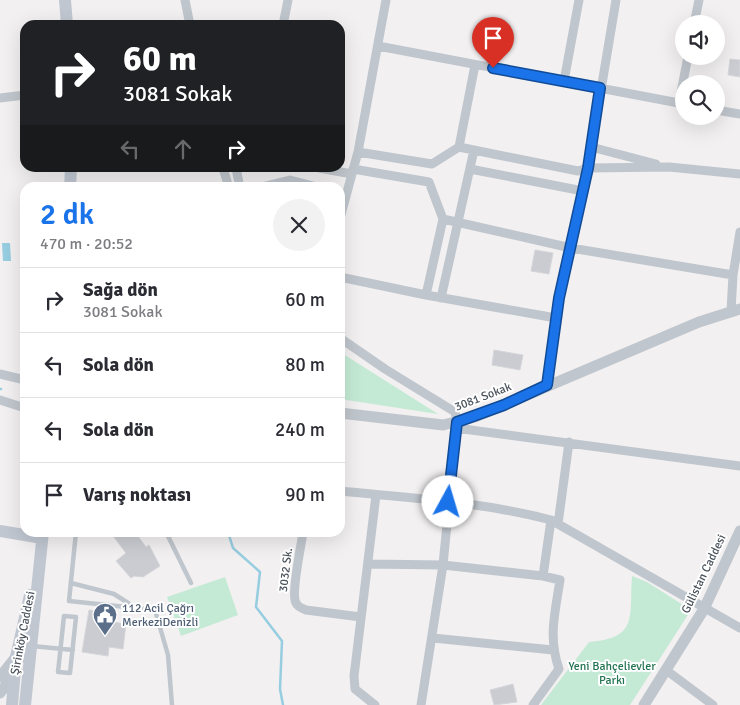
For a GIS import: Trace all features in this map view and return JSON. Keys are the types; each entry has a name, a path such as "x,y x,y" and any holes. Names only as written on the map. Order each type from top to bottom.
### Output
{"main road":[{"path":"65,0 67,20"},
{"path":"0,531 20,533"},
{"name":"Şirinköy Caddesi","path":"25,705 42,537"},
{"name":"Şirinköy Caddesi","path":"12,705 16,657 39,561"}],"street":[{"path":"185,0 189,20"},
{"path":"284,20 288,0"},
{"path":"345,188 358,152 386,0"},
{"path":"564,81 579,0"},
{"path":"547,385 556,318 588,168 616,0"},
{"path":"696,15 698,0"},
{"path":"378,46 675,102"},
{"path":"459,147 475,65"},
{"path":"0,98 20,96"},
{"path":"725,112 740,114"},
{"path":"358,152 432,164 459,147 578,171 588,168 669,167 740,174"},
{"path":"591,147 669,167"},
{"path":"441,298 474,150"},
{"path":"426,295 443,219 429,182 432,164"},
{"path":"470,169 583,191"},
{"path":"345,171 429,182"},
{"path":"282,182 290,180 298,182"},
{"path":"443,219 571,248 733,275"},
{"path":"735,310 733,275 740,232"},
{"path":"345,278 441,298 556,318"},
{"name":"3081 Sokak","path":"345,414 456,425 699,322 735,310"},
{"path":"345,341 385,369 455,412 456,425 443,565 421,705"},
{"path":"0,374 20,379"},
{"path":"0,400 20,406"},
{"path":"456,425 740,466"},
{"path":"543,576 555,522 568,442"},
{"path":"345,492 448,502 555,522 740,628"},
{"path":"375,705 355,689 354,676 376,495"},
{"name":"3032 Sk.","path":"302,537 295,589 295,600 298,607 306,610 361,617"},
{"name":"Gülistan Caddesi","path":"644,705 704,609 739,537"},
{"path":"369,564 443,565 543,576 560,580 553,628 553,650 559,669 533,705"},
{"path":"433,638 553,650"},
{"path":"0,677 16,657 31,652"},
{"path":"666,670 713,705"},
{"path":"0,693 16,671 29,671"}],"lane":[{"path":"76,537 69,601 155,610 168,655 172,705"},
{"path":"168,537 191,583"},
{"path":"71,583 114,594 136,608"},
{"path":"64,616 76,617 70,673 58,672 60,649 64,616"},
{"path":"31,652 60,649 72,650"}],"green space":[{"path":"345,355 438,414 345,400"},
{"name":"Yeni Bahçelievler Parkı","path":"632,576 647,582 691,610 630,705 541,705 589,642 605,640 616,636 624,630 630,614"},
{"path":"225,577 238,615 181,636 167,597"}],"water":[{"path":"2,243 10,243 11,261 3,261"}],"building":[{"path":"730,59 740,60 740,77 728,75"},
{"path":"535,250 553,253 549,274 531,271"},
{"path":"494,350 523,355 520,370 492,365"},
{"path":"114,537 139,537 146,547 149,545 160,566 143,577 134,576 131,578 116,561 126,553"},
{"name":"112 Acil Çağrı MerkeziDenizli","path":"89,610 114,614 113,622 126,624 123,649 109,647 108,656 82,652"},
{"path":"513,684 517,702 494,705 490,690"}],"waterway":[{"path":"230,537 233,548 260,572 256,607 282,641 280,689 283,705"}],"place":[{"name":"112 Acil Çağrı MerkeziDenizli","path":"105,636"}],"route":[{"path":"448,502 457,422 475,417 547,385 559,298 588,168 600,88 493,68"}]}
